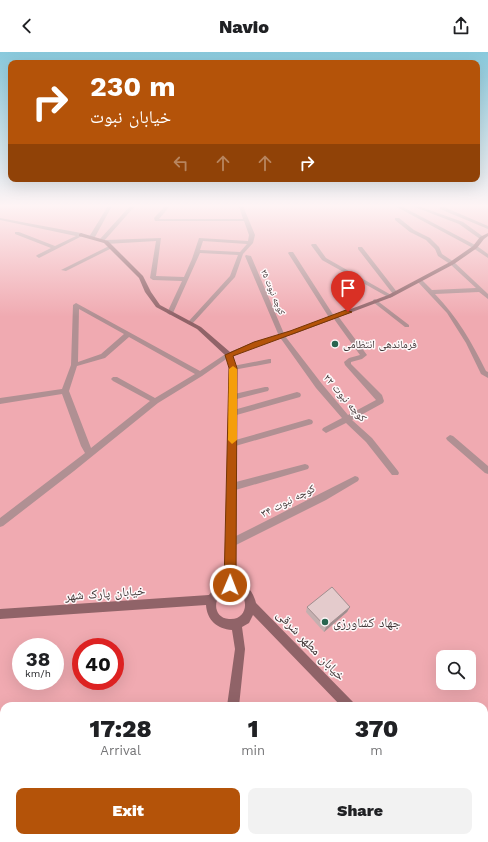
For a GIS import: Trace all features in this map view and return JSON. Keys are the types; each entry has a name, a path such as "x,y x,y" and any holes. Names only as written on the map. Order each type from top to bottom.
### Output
{"street":[{"path":"42,243 55,248"},
{"path":"39,256 65,243"},
{"path":"106,243 141,277 148,292 158,306 170,314 199,328 229,355 233,368 230,585"},
{"path":"158,243 153,278 186,279"},
{"path":"170,314 198,251 200,243"},
{"path":"190,324 233,276 241,254 250,243"},
{"path":"431,243 437,248 440,255 452,263 488,297"},
{"path":"468,243 488,256"},
{"path":"0,523 90,454 155,401 229,355 256,343 282,336 334,318 393,295 452,263 476,247 479,243"},
{"path":"314,245 324,259 393,295"},
{"path":"64,270 111,247"},
{"path":"360,248 393,295"},
{"path":"198,251 241,254"},
{"path":"291,253 334,318 364,355 362,358 350,359 348,365 379,397 380,402 326,430"},
{"name":"کوچه نبوت ۲۵","path":"248,256 282,336"},
{"path":"420,281 449,312 469,343 483,372 488,376"},
{"path":"430,292 481,290"},
{"path":"375,301 407,326"},
{"path":"90,454 85,446 65,391 74,365 76,305 127,335 200,374"},
{"path":"74,365 104,356 127,335"},
{"name":"کوچه نبوت ۲۲","path":"282,336 319,386 347,419 369,440 395,473"},
{"path":"233,368 269,361"},
{"path":"115,379 155,401"},
{"path":"233,397 265,389"},
{"path":"0,401 65,391"},
{"path":"233,413 297,395"},
{"path":"232,444 309,422"},
{"path":"450,438 488,471"},
{"path":"232,487 305,467"},
{"name":"کوچه نبوت ۳۴","path":"231,543 323,497 354,478"},
{"path":"230,585 242,589 250,598 251,605 247,617 236,624 225,624 215,617 212,612 211,600 218,590 230,585"},
{"name":"خیابان پارک شهر","path":"0,614 211,600"},
{"name":"خیابان مطهر شرقی","path":"251,605 344,702"},
{"path":"234,702 240,650 236,624"}],"shaded area":[{"path":"0,243 488,243 488,702 0,702"}],"building":[{"name":"جهاد کشاورزی","path":"332,587 350,607 326,627 307,607"}],"slow traffic":[{"path":"232,440 233,369"}],"place":[{"name":"فرماندهی انتظامی","path":"335,344"},
{"name":"جهاد کشاورزی","path":"325,622"}],"route":[{"path":"230,585 233,368 229,355 256,343 292,333 348,312"}]}
